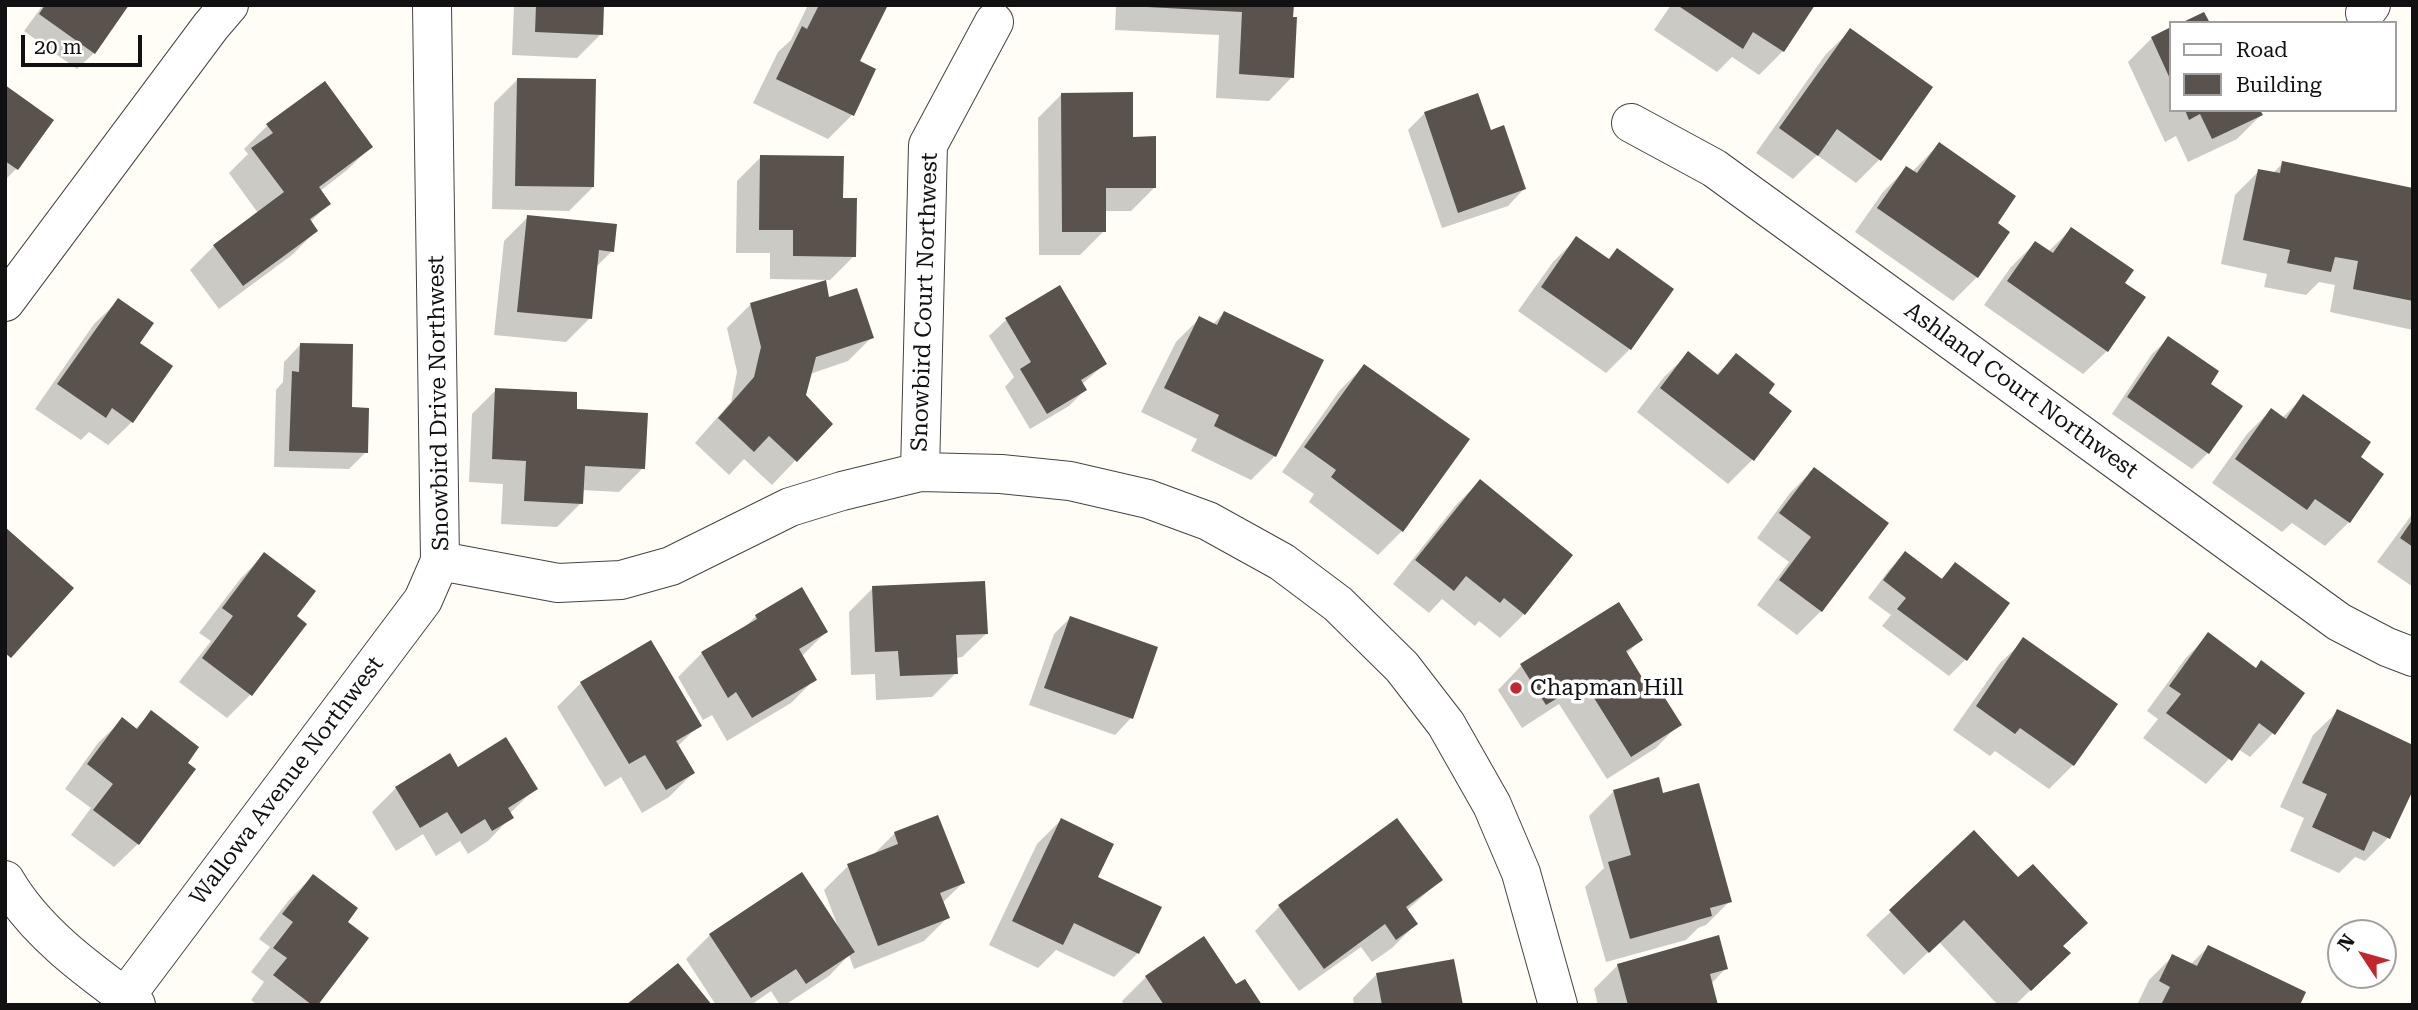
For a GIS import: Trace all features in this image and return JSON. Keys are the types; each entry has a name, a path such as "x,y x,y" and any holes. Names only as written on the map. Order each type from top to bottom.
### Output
{"street":[{"path":"5,302 229,5"},
{"name":"Snowbird Drive Northwest","path":"432,5 440,561 558,583 621,580 671,566 790,507 919,472 1001,474 1070,481 1148,499 1208,521 1282,562 1338,604 1402,667 1446,724 1492,805 1521,873 1558,1005"},
{"name":"Snowbird Court Northwest","path":"919,472 928,145 994,22"},
{"name":"Ashland Court Northwest","path":"1631,123 1714,168 2339,622 2413,657"},
{"name":"Wallowa Avenue Northwest","path":"131,1001 423,600 440,561"},
{"path":"5,880 19,904 58,944 131,1001"}],"building":[{"path":"45,5 129,5 95,54 39,14"},
{"path":"536,5 604,5 603,35 535,32"},
{"path":"819,5 887,7 860,61 876,69 854,116 776,79 802,26 807,29"},
{"path":"1147,5 1294,5 1293,17 1297,17 1294,78 1239,74 1242,12"},
{"path":"1677,5 1815,5 1784,52 1753,32 1743,49"},
{"path":"2204,12 2209,21 2185,21"},
{"path":"1850,28 1933,87 1881,161 1837,129 1818,156 1779,128"},
{"path":"2170,28 2170,79 2151,37"},
{"path":"517,78 596,79 594,187 515,186"},
{"path":"325,81 373,147 319,187 331,204 310,219 318,231 243,286 213,245 284,192 251,148 273,133 266,124"},
{"path":"5,85 54,120 18,170 5,161"},
{"path":"1133,92 1133,137 1156,136 1156,188 1106,188 1106,232 1062,232 1061,93"},
{"path":"1478,93 1491,130 1504,125 1526,189 1458,213 1424,112"},
{"path":"2186,112 2261,112 2263,115 2212,139 2200,114 2189,120"},
{"path":"1939,142 2016,196 1998,223 2010,232 1978,278 1877,208 1906,166 1917,173"},
{"path":"760,155 844,156 843,198 857,198 856,257 793,256 793,230 759,230"},
{"path":"2282,161 2413,188 2413,301 2353,289 2358,261 2335,257 2331,272 2287,263 2290,250 2243,240 2258,169 2280,173"},
{"path":"527,215 617,224 614,252 599,250 592,319 517,312"},
{"path":"2071,227 2134,270 2125,283 2146,297 2108,352 2007,281 2035,241 2053,253"},
{"path":"1576,236 1609,259 1617,248 1674,289 1631,350 1541,287"},
{"path":"826,280 829,297 857,288 874,338 816,357 806,395 833,424 797,462 769,436 754,452 718,418 754,377 761,347 750,303"},
{"path":"1060,285 1107,364 1081,380 1087,390 1047,414 1020,369 1031,362 1005,318"},
{"path":"118,298 154,323 140,343 173,366 133,423 112,408 106,418 57,384"},
{"path":"1224,311 1324,360 1276,457 1214,426 1219,415 1164,388 1199,316 1217,325"},
{"path":"2168,336 2219,371 2211,384 2243,406 2209,454 2127,397"},
{"path":"300,343 353,344 352,407 369,408 368,453 289,451 292,371 299,372"},
{"path":"1688,351 1718,375 1736,353 1775,384 1769,393 1792,411 1754,461 1660,388"},
{"path":"1364,364 1470,439 1403,532 1331,477 1336,470 1304,447"},
{"path":"495,388 577,392 577,409 648,413 645,469 585,466 583,504 524,501 526,461 492,459"},
{"path":"2303,394 2371,442 2361,457 2384,474 2350,523 2315,499 2307,510 2235,459 2271,408 2286,419"},
{"path":"1814,467 1889,523 1822,612 1779,580 1811,537 1779,513"},
{"path":"1480,479 1573,555 1525,615 1504,598 1500,603 1466,576 1454,591 1415,560"},
{"path":"2413,519 2413,547 2400,538"},
{"path":"5,527 74,588 11,658 5,653"},
{"path":"1905,551 1942,579 1955,562 2010,603 1967,661 1897,609 1906,598 1883,580"},
{"path":"264,552 316,591 297,616 307,624 252,696 202,658 233,616 222,608"},
{"path":"985,581 988,634 956,635 958,674 900,676 898,651 875,652 872,586"},
{"path":"802,587 828,632 799,649 817,680 752,718 736,692 728,698 701,652 757,619 755,615"},
{"path":"1619,602 1643,640 1626,651 1651,692 1658,687 1682,725 1631,757 1584,682 1546,705 1520,664"},
{"path":"1070,616 1158,647 1133,719 1044,688"},
{"path":"2208,632 2256,668 2261,660 2305,693 2275,735 2259,723 2232,761 2166,713 2181,694 2169,686"},
{"path":"2023,637 2118,704 2074,766 2020,728 2015,734 1976,706"},
{"path":"651,640 702,726 676,741 695,773 666,790 645,755 629,764 580,682"},
{"path":"2337,709 2413,745 2413,790 2390,839 2373,831 2364,851 2312,827 2327,794 2302,783"},
{"path":"151,710 199,747 188,763 196,769 139,845 93,810 113,784 87,764 122,717 137,729"},
{"path":"506,737 538,789 508,808 514,818 492,831 485,819 461,834 447,812 420,828 395,787 450,753 458,767"},
{"path":"1659,777 1663,793 1699,783 1732,902 1710,908 1712,916 1630,939 1608,862 1631,855 1613,790"},
{"path":"938,815 965,883 940,893 950,918 878,946 847,864 898,844 894,832"},
{"path":"1061,818 1114,844 1098,877 1162,907 1139,954 1074,923 1063,945 1012,921"},
{"path":"1397,818 1443,880 1406,907 1418,924 1396,940 1385,924 1324,969 1278,905"},
{"path":"1974,830 2018,877 2033,864 2088,923 2063,946 2071,953 2031,991 1964,920 1929,953 1889,910"},
{"path":"802,872 855,952 806,984 796,969 751,998 709,934"},
{"path":"313,874 358,908 348,922 369,938 318,1005 312,1005 273,975 287,958 273,948 293,922 282,914"},
{"path":"1719,935 1728,969 1710,974 1718,1005 1628,1005 1617,964"},
{"path":"1204,936 1236,984 1245,979 1262,1005 1164,1005 1145,976"},
{"path":"2208,945 2306,992 2300,1005 2161,1005 2170,987 2159,981 2172,954 2197,966"},
{"path":"1454,959 1463,1005 1382,1005 1376,973"},
{"path":"678,963 712,1005 626,1005"}],"place":[{"name":"Chapman Hill","path":"1516,688"}]}
